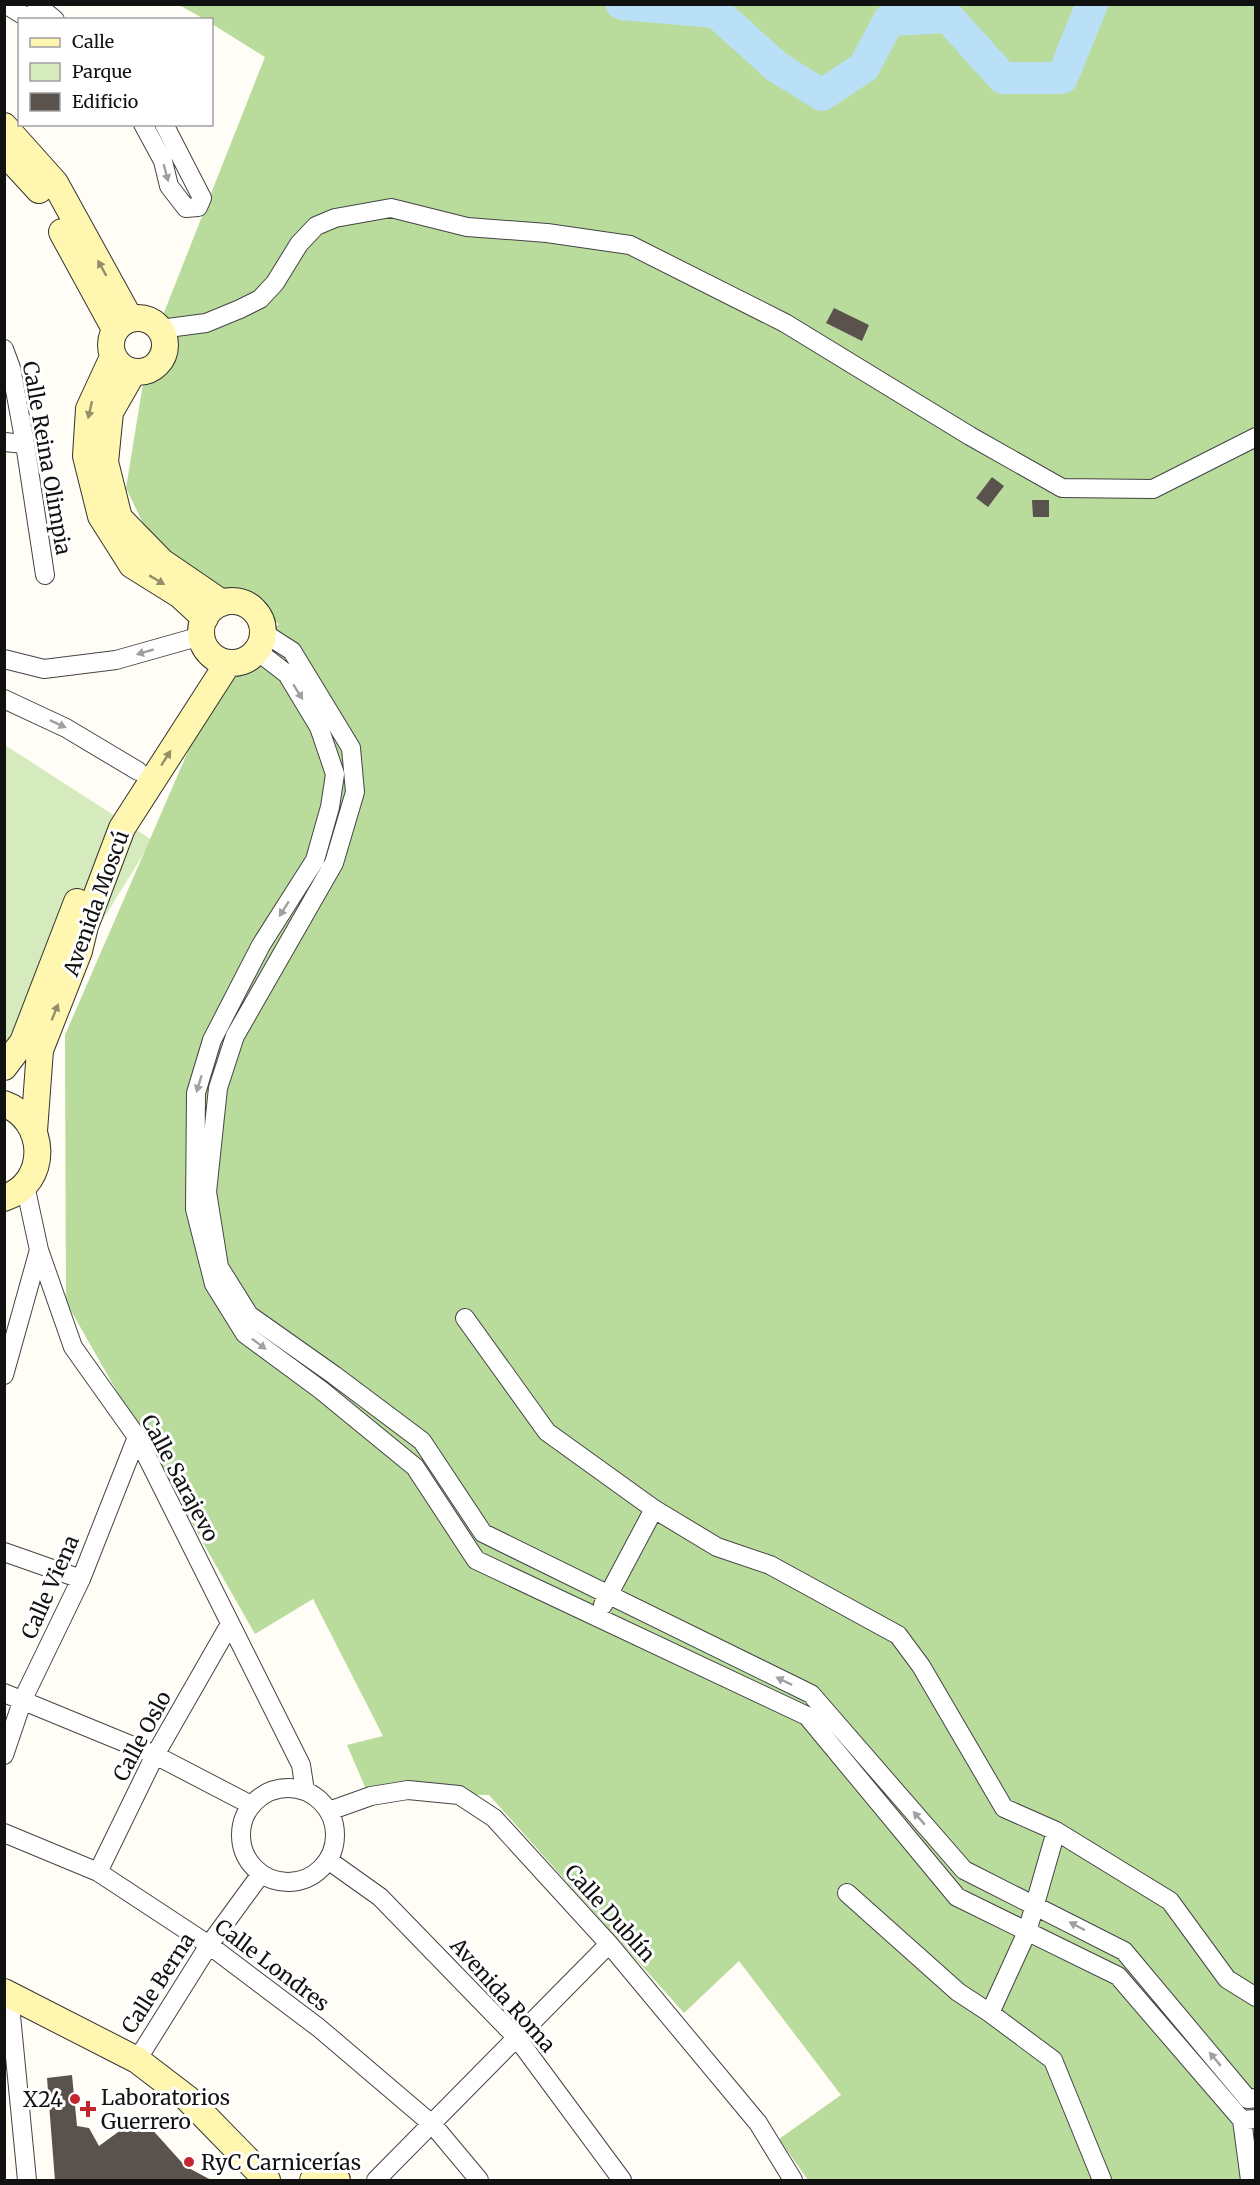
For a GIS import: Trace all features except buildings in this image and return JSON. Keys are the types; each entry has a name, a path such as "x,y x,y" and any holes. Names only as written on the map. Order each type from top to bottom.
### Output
{"street":[{"path":"5,4 28,18"},
{"path":"36,4 54,18"},
{"path":"4,126 56,183 123,324"},
{"path":"144,126 163,160 170,186 186,208 198,207 202,198 165,126"},
{"path":"4,152 41,192 123,324"},
{"path":"160,329 206,322 260,299 275,283 299,244 316,226 335,218 391,208 467,227 547,233 630,245 785,323 970,436 1062,488 1153,489 1256,437"},
{"path":"113,357 125,369 133,372 151,369 163,356 164,337 160,329 147,319 123,324 111,338 113,357 89,409 86,456 101,516 132,565 180,595 239,663 249,659 261,642"},
{"name":"Calle Reina Olimpia","path":"4,349 11,368 25,444 45,575"},
{"path":"133,372 110,412 105,462 119,518 162,562 213,635"},
{"path":"4,442 25,444"},
{"path":"4,659 44,669 116,660 213,635 231,601 241,603 250,607 260,618 261,642 287,674 319,727 334,774 330,807 315,860 261,945 212,1040 195,1093 195,1209 214,1284 245,1334 306,1379 416,1467 476,1560 807,1716 957,1897 1118,1976 1249,2120 1250,2181"},
{"name":"Avenida Moscú","path":"77,924 105,827 213,635"},
{"name":"Avenida Moscú","path":"15,1191 33,1173 38,1159 38,1145 34,1131 31,1046 77,924 213,635"},
{"path":"261,642 291,651 351,748 354,792 334,863 235,1036 218,1088 207,1192 219,1267 249,1315 318,1363 422,1441 483,1533 811,1694 964,1870 1124,1951 1248,2099 1256,2098"},
{"path":"4,699 66,728 138,771"},
{"path":"300,884 315,896"},
{"path":"212,1040 231,1048"},
{"name":"Avenida Moscú","path":"4,1066 31,1046"},
{"path":"4,1104 13,1107 26,1117 34,1131"},
{"name":"Calle Sarajevo","path":"15,1191 74,1347 136,1437 301,1765 305,1791"},
{"path":"4,1375 39,1250"},
{"path":"465,1318 547,1432 654,1509 717,1547 770,1565 898,1635 921,1666 1004,1808 1056,1831 1170,1900 1227,1979 1256,1997"},
{"path":"306,1379 318,1363"},
{"name":"Calle Viena","path":"4,1755 23,1699 81,1579 136,1437"},
{"path":"598,1617 654,1509"},
{"path":"4,1552 81,1579"},
{"name":"Calle Oslo","path":"98,1872 155,1755 230,1624"},
{"path":"4,1693 155,1755 251,1806"},
{"path":"291,1788 305,1791 319,1799 329,1811 336,1836 334,1849 318,1872 305,1879 290,1882 274,1880 261,1874 250,1863 243,1849 241,1834 244,1819 251,1806 262,1796 276,1790 291,1788"},
{"name":"Calle Dublín","path":"329,1811 371,1796 408,1790 459,1795 494,1818 609,1944 758,2123 793,2181"},
{"path":"990,2013 1028,1932 1056,1831"},
{"name":"Calle Londres","path":"4,1833 98,1872 209,1945 319,2028 433,2125 479,2181"},
{"name":"Avenida Roma","path":"328,1860 380,1897 518,2038 622,2181"},
{"name":"Calle Berna","path":"136,2060 209,1945 261,1874"},
{"path":"847,1893 958,1992 1053,2060 1102,2181"},
{"path":"376,2181 609,1944"},
{"path":"7,1994 136,2060 188,2099 269,2179"},
{"path":"7,1994 12,2092 27,2181"},
{"path":"313,2181 323,2179 337,2181"}],"green space":[{"path":"179,5 1255,5 1255,2180 808,2180 779,2139 841,2095 739,1961 684,2013 489,1795 368,1794 347,1745 383,1736 313,1599 255,1634 66,1302 65,1035 219,680 279,624 160,559 126,488 148,353 265,57 213,25 213,18 202,18"},
{"path":"5,745 152,840 5,1079"}],"waterway":[{"path":"622,4 716,12 777,67 822,95 864,67 889,20 948,17 1003,78 1062,78 1092,4"}],"place":[{"name":"X24","path":"75,2099"},
{"name":"Laboratorios Guerrero","path":"88,2109"},
{"name":"RyC Carnicerías","path":"189,2162"}]}
